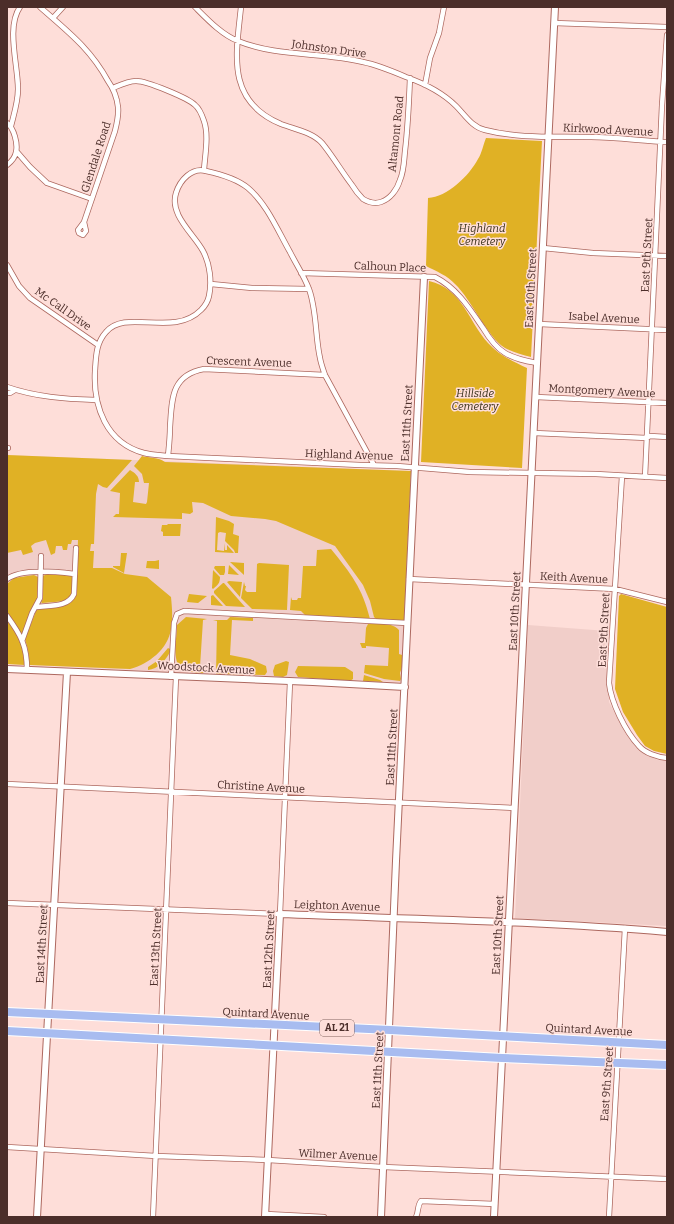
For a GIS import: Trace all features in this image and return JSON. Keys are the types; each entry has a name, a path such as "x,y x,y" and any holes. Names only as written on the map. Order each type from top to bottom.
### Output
{"highway":[{"name":"Quintard Avenue","path":"7,1012 667,1045"},
{"name":"AL 21","path":"7,1031 502,1058 667,1065"}],"street":[{"path":"7,165 14,157 16,152 15,139 9,124 16,105 18,90 13,27 15,16 20,7"},
{"name":"Glendale Road","path":"40,7 81,44 93,57 113,88 118,104 119,115 110,150 84,222"},
{"path":"53,18 63,7"},
{"name":"Johnston Drive","path":"195,7 222,31 237,41 280,51 364,62 410,78 425,85 456,106 469,121 484,130 501,134 549,136"},
{"name":"Altamont Road","path":"241,7 237,41 237,58 243,90 251,104 259,112 269,118 311,135 320,142 360,196 369,202 376,203 388,198 396,190 400,180 403,170 410,78"},
{"path":"425,85 430,58 439,33 444,7"},
{"name":"East 10th Street","path":"494,1217 555,7"},
{"path":"554,23 667,27"},
{"name":"East 9th Street","path":"645,477 656,256 664,142 662,105 667,35"},
{"path":"113,88 128,82 137,81 186,98 195,105 199,109 205,125 204,170"},
{"name":"Kirkwood Avenue","path":"549,136 593,137 664,142"},
{"path":"16,152 30,168 47,183 92,199"},
{"path":"98,345 110,328 121,323 170,324 191,319 203,308 209,299 211,284 208,263 204,253 180,217 176,207 176,193 184,178 194,171 204,170 238,182 248,188 266,209 301,273 309,290 314,311 320,359 325,375 374,465"},
{"path":"543,248 593,253 667,256"},
{"name":"Mc Call Drive","path":"7,265 19,286 30,298 98,345"},
{"name":"Calhoun Place","path":"301,273 435,277 442,280 456,292 496,346 517,358 537,363"},
{"name":"East 11th Street","path":"381,1217 424,277"},
{"path":"211,284 252,288 309,290"},
{"name":"Isabel Avenue","path":"539,324 667,330"},
{"name":"Highland Avenue","path":"98,345 94,386 100,414 110,430 125,444 136,450 151,454 374,465 470,472 667,478"},
{"name":"Crescent Avenue","path":"168,456 172,396 180,381 196,370 204,369 325,375"},
{"path":"7,387 32,395 96,400"},
{"path":"7,393 15,390"},
{"name":"Montgomery Avenue","path":"536,397 667,403"},
{"path":"534,433 647,438 650,436 667,437"},
{"name":"East 9th Street","path":"622,476 609,683 610,693 626,728 639,746 648,753 667,758"},
{"path":"36,607 64,603 72,598 74,594 76,548"},
{"path":"22,641 32,613 40,598 41,556"},
{"path":"7,579 11,576 40,572 75,574"},
{"name":"Keith Avenue","path":"409,579 615,589 667,602"},
{"name":"East 13th Street","path":"153,1217 172,792 174,623 177,614 184,611 407,623"},
{"path":"7,616 18,632 22,641 27,655 27,670"},
{"name":"Woodstock Avenue","path":"7,669 405,687"},
{"name":"East 14th Street","path":"37,1217 67,672"},
{"name":"East 12th Street","path":"265,1216 290,682"},
{"name":"Christine Avenue","path":"7,784 515,808"},
{"name":"Leighton Avenue","path":"7,903 625,928 667,932"},
{"name":"East 9th Street","path":"609,1217 625,928"},
{"name":"Wilmer Avenue","path":"7,1147 156,1156 667,1179"},
{"path":"416,1217 418,1213 418,1204 421,1200 495,1204"},
{"path":"265,1216 324,1217"}],"shaded area":[{"path":"7,455 411,471 401,682 7,664"},
{"path":"528,625 607,631 609,702 618,719 636,744 647,755 658,760 667,761 667,926 515,918"}],"green space":[{"name":"Highland Cemetery","path":"486,138 542,141 531,357 511,351 499,343 492,336 455,284 445,276 426,266 428,198 443,194 463,179 474,166"},
{"name":"Hillside Cemetery","path":"429,281 450,291 457,298 481,334 492,347 506,357 527,368 522,468 421,462"},
{"path":"7,455 132,460 107,488 98,484 96,494 94,544 91,544 90,551 94,551 93,568 112,568 125,574 147,577 171,597 172,621 169,636 162,649 151,659 137,667 130,669 29,665 28,650 25,639 36,611 38,609 65,606 76,596 78,540 72,540 71,544 68,544 67,550 63,550 62,546 56,546 55,553 51,555 46,540 35,543 31,546 33,552 23,555 21,550 7,553"},
{"path":"142,456 157,458 165,462 411,471 404,620 377,620 374,617 370,601 363,585 335,546 276,521 231,516 203,503 192,502 193,512 190,514 182,513 182,519 113,517 116,514 119,514 120,493 110,491 130,470 134,472 139,480 139,482 135,482 133,502 146,504 147,502 149,483 144,483 142,474 134,466"},
{"path":"216,517 234,524 233,534 239,536 238,553 235,553 225,541 226,533 220,532 218,533 217,550 224,551 225,543 225,550 227,550 227,545 234,553 215,552"},
{"path":"181,524 180,536 163,536 163,532 161,531 162,525"},
{"path":"331,549 355,581 367,608 370,619 306,616 301,611 290,610 291,597 292,600 301,598 303,566 316,566 317,550"},
{"path":"121,553 127,553 124,573 113,567 120,566"},
{"path":"159,560 159,569 146,568 147,561"},
{"path":"230,562 244,563 244,575"},
{"path":"257,564 289,565 287,610 252,609 241,598 244,582 246,586 245,590 247,592 256,592"},
{"path":"229,565 239,575 228,574"},
{"path":"215,566 225,566 224,575 220,575 214,568"},
{"path":"213,570 220,577 220,581 213,589 212,588"},
{"path":"47,574 72,576 72,594 66,601 41,602 43,599 43,576"},
{"path":"34,575 38,577 37,600 22,636 7,612 7,584 14,578"},
{"path":"227,582 242,582 240,597"},
{"path":"223,583 245,607 226,606 214,593 214,591"},
{"path":"189,594 207,596 198,603 187,602"},
{"path":"621,594 667,607 667,754 654,751 645,746 623,712 615,689 619,596"},
{"path":"213,595 223,606 211,605 211,596"},
{"path":"186,617 207,619 203,620 200,667 205,669 203,673 182,671 177,660 175,649 177,625"},
{"path":"230,617 253,618 253,621 232,620 230,655 250,659 266,666 267,672 265,675 216,674 217,621 213,620 227,620"},
{"path":"7,620 20,641 24,652 25,665 7,664"},
{"path":"368,624 389,625 396,627 399,630 399,654 402,655 400,681 384,679 364,673 365,665 388,666 389,648 366,646 366,648 362,648 360,643 365,643 366,628"},
{"path":"168,648 170,649 170,652 164,661 155,668 148,670 148,667 157,661"},
{"path":"286,661 289,662 287,675 283,677 274,676 273,671 275,665"},
{"path":"298,666 345,667 353,672 353,679 350,681 298,677 295,672"},
{"path":"364,675 380,680 383,682 363,681"}]}
